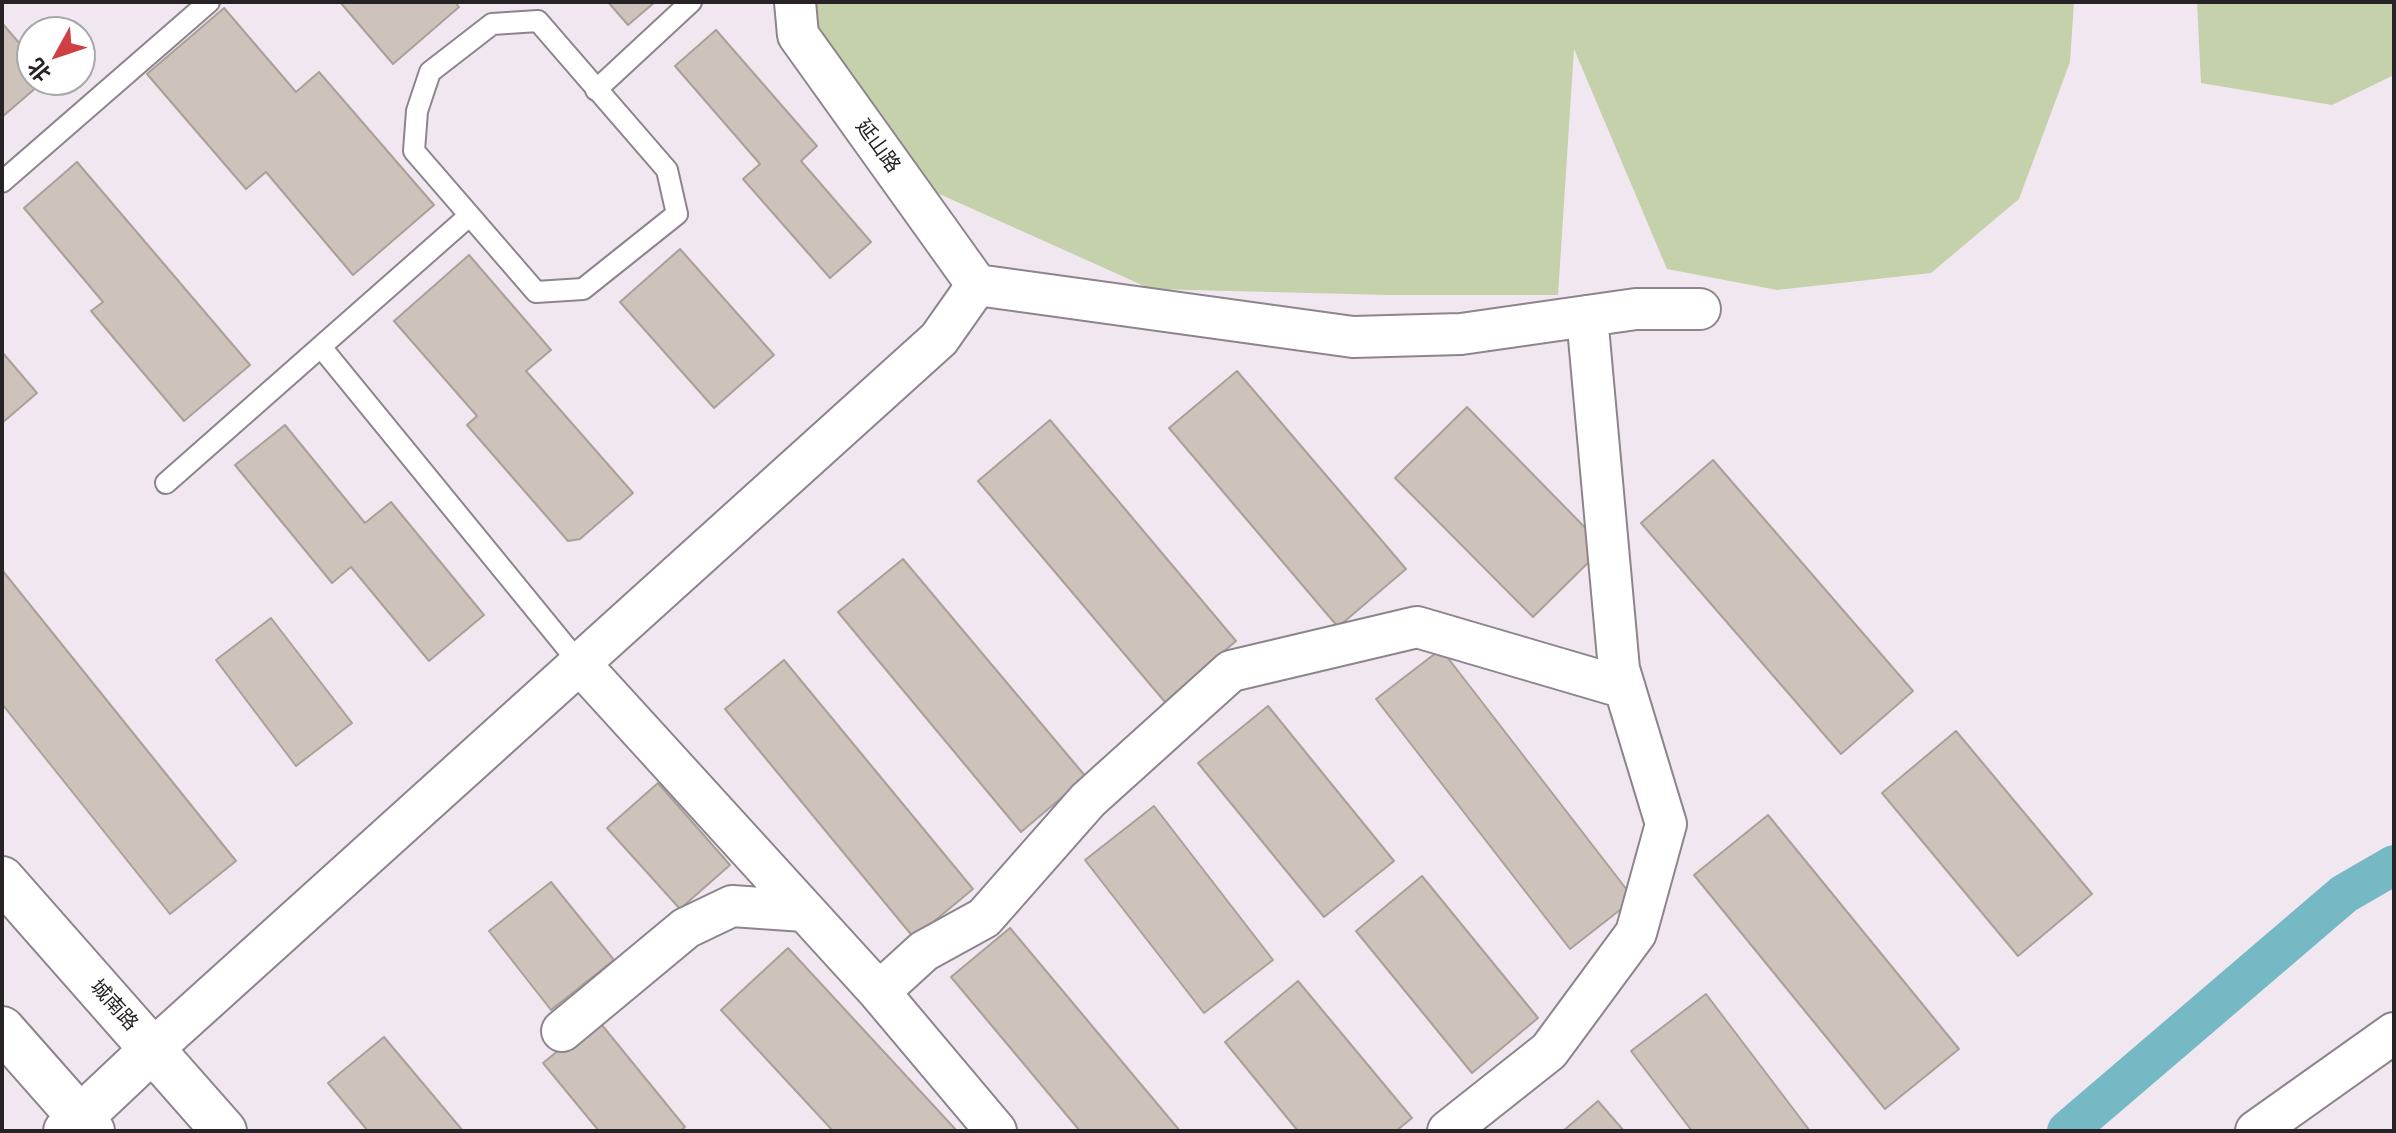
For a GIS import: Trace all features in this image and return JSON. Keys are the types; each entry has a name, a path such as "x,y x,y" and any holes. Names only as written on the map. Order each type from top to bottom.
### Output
{"main road":[{"name":"城南路","path":"2,879 224,1131"},
{"path":"2,1029 79,1127 153,1049"}],"street":[{"name":"延山路","path":"795,2 798,35 977,285"},
{"path":"153,1049 939,339 977,285 1353,337 1461,334 1636,309 1700,309"},
{"path":"1448,1131 1549,1051 1636,933 1666,824 1619,669 1587,316"},
{"path":"879,992 924,951 984,918 1088,800 1231,671 1417,627 1625,688"},
{"path":"580,664 879,992 996,1131"},
{"path":"562,1031 686,928 732,906 804,911"},
{"path":"2256,1131 2394,1033"}],"lane":[{"path":"2,182 209,2"},
{"path":"596,90 691,2"},
{"path":"538,21 596,90 667,170 677,214 583,289 536,292 414,151 417,111 430,72 492,24 538,21"},
{"path":"166,483 469,216"},
{"path":"321,347 580,664"}],"green space":[{"path":"793,2 2074,2 2070,62 2019,199 1931,273 1777,290 1667,269 1574,49 1558,295 1390,295 1151,289 897,175"},
{"path":"2197,2 2394,2 2394,75 2332,105 2201,83"}],"building":[{"path":"340,2 455,2 459,7 393,64"},
{"path":"608,2 655,2 628,25"},
{"path":"224,8 296,92 319,72 434,205 353,275 266,172 246,189 147,74"},
{"path":"2,23 16,39 16,96 26,96 2,117"},
{"path":"716,30 817,146 801,161 871,242 830,278 743,179 760,164 675,66"},
{"path":"77,162 250,365 184,421 91,311 103,302 24,208"},
{"path":"680,249 774,355 714,408 620,302"},
{"path":"469,255 551,350 526,371 633,493 580,539 568,541 467,425 477,416 394,321"},
{"path":"2,352 37,393 2,423"},
{"path":"1237,371 1406,569 1338,627 1169,428"},
{"path":"1467,407 1604,547 1533,617 1395,478"},
{"path":"1050,420 1236,641 1165,702 978,481"},
{"path":"285,425 365,523 391,502 484,615 429,661 351,567 332,583 235,465"},
{"path":"1713,460 1913,691 1841,754 1641,523"},
{"path":"903,559 1086,777 1021,832 838,612"},
{"path":"2,570 236,861 170,914 2,704"},
{"path":"271,618 352,723 296,766 216,660"},
{"path":"1441,649 1634,899 1570,949 1376,699"},
{"path":"784,660 973,889 914,938 725,709"},
{"path":"1268,706 1394,861 1324,917 1198,763"},
{"path":"1956,731 2092,894 2018,956 1882,793"},
{"path":"658,783 730,865 680,909 607,828"},
{"path":"1154,806 1273,960 1204,1013 1085,860"},
{"path":"1768,815 1959,1049 1885,1109 1694,875"},
{"path":"1422,876 1538,1018 1472,1073 1356,931"},
{"path":"551,882 614,960 551,1010 489,931"},
{"path":"1010,928 1180,1131 1080,1131 951,977"},
{"path":"788,948 957,1131 833,1131 721,1010"},
{"path":"1298,981 1412,1118 1396,1131 1298,1131 1225,1042"},
{"path":"1706,994 1810,1131 1692,1131 1631,1051"},
{"path":"597,1019 685,1127 680,1131 599,1131 543,1063"},
{"path":"384,1037 463,1131 368,1131 328,1083"},
{"path":"1598,1101 1624,1131 1563,1131"}],"waterway":[{"path":"2067,1131 2344,894 2394,865"}]}
